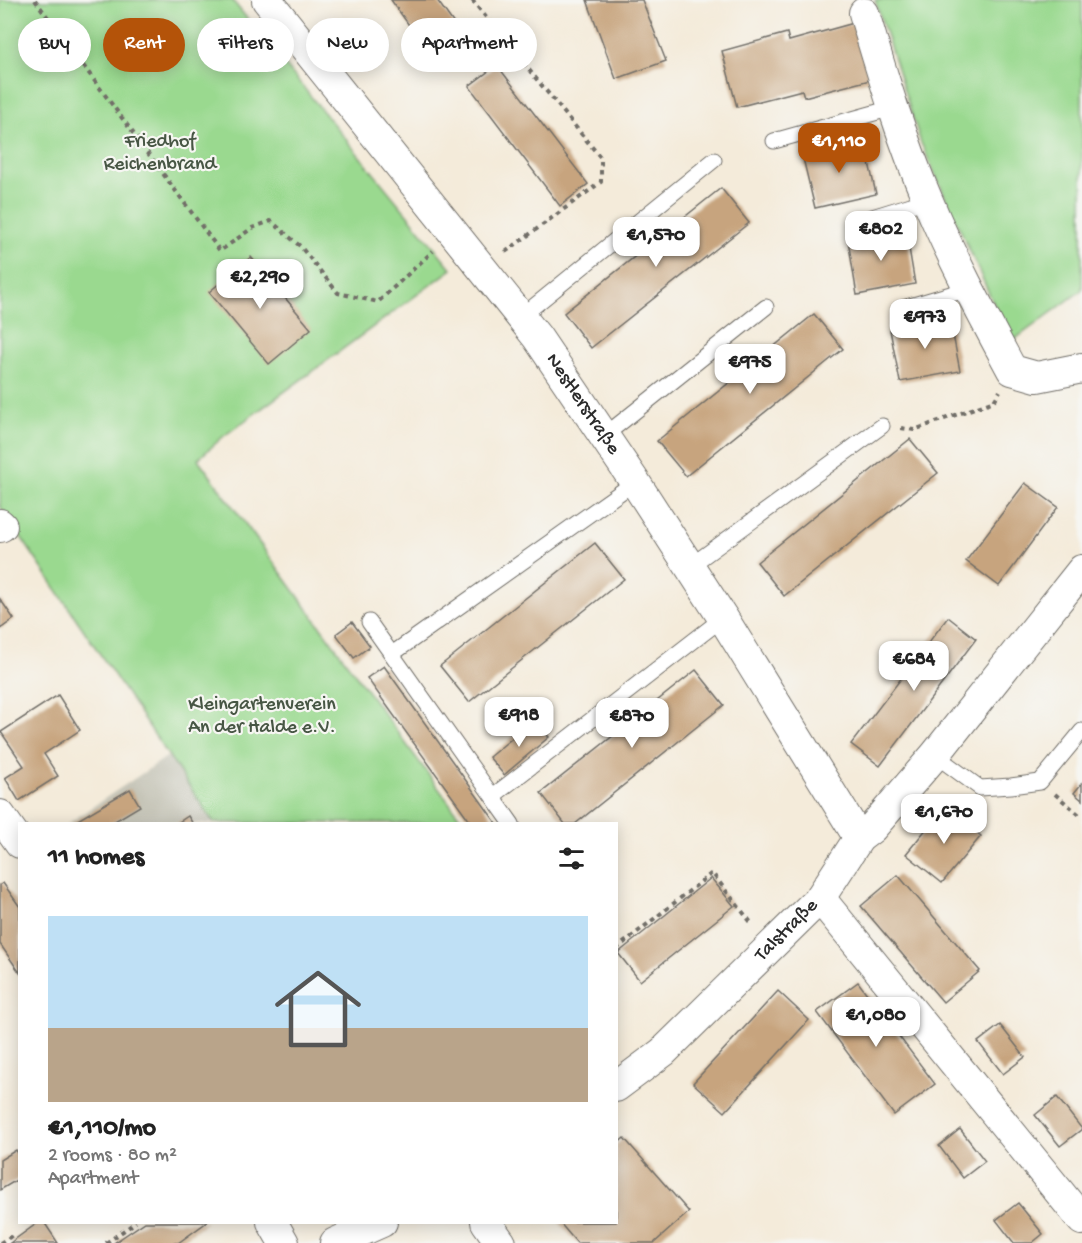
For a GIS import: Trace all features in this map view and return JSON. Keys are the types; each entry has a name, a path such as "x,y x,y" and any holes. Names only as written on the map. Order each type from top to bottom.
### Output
{"street":[{"name":"Nestlerstraße","path":"267,0 537,337 723,618 859,838"},
{"path":"864,13 892,108 927,200 968,289 1012,370 1037,377 1082,368"},
{"name":"Talstraße","path":"618,1086 663,1052 820,898 859,838 872,828 935,755 1082,570"},
{"path":"0,815 18,840"},
{"path":"820,898 1082,1220"},
{"path":"273,1224 284,1243"},
{"path":"335,1243 378,1224"},
{"path":"487,1224 501,1243"}],"lane":[{"path":"774,141 892,108"},
{"path":"522,316 714,160"},
{"path":"856,222 927,200"},
{"path":"900,309 968,289"},
{"path":"604,436 766,307"},
{"path":"689,567 882,426"},
{"path":"392,654 635,482"},
{"path":"493,796 723,618"},
{"path":"369,622 511,822"},
{"path":"935,755 980,789 1040,782 1082,731"}],"path":[{"path":"35,0 220,251 252,228 271,220 300,246 338,293 378,302 454,232"},
{"path":"472,0 601,158 601,182 483,268"},
{"path":"882,426 914,430 994,400 1012,370"},
{"path":"1040,782 1082,817"},
{"path":"618,948 680,901 712,873 771,946"},
{"path":"106,1243 137,1224"},
{"path":"0,1243 10,1237 13,1241"}],"shaded area":[{"path":"168,756 213,822 70,822"}],"green space":[{"path":"0,0 232,0 247,18 197,18 197,72 291,72 452,269 224,436 198,459 463,822 213,822 0,506"},
{"path":"875,0 1082,0 1082,290 1011,342 921,143"}],"building":[{"path":"391,0 437,0 450,18 404,18"},
{"path":"587,0 642,0 666,61 616,79"},
{"path":"854,23 870,80 804,97 802,90 737,107 722,51 787,33 789,41"},
{"path":"488,72 502,72 588,184 560,206 469,86"},
{"path":"864,140 876,194 815,208 802,154"},
{"path":"721,188 749,223 591,348 564,313"},
{"path":"906,230 915,284 857,295 848,240"},
{"path":"251,257 311,329 269,364 209,292"},
{"path":"814,314 843,349 686,476 657,441"},
{"path":"950,319 960,371 900,382 890,330"},
{"path":"910,439 938,473 784,596 757,562"},
{"path":"1025,483 1058,507 999,586 966,561"},
{"path":"595,543 624,579 469,702 440,666"},
{"path":"0,599 14,619 0,629"},
{"path":"948,617 976,639 880,766 851,744"},
{"path":"352,622 370,646 354,658 336,634"},
{"path":"384,666 496,822 471,822 367,678"},
{"path":"696,670 724,705 578,822 563,822 541,793"},
{"path":"58,695 80,730 44,754 58,776 19,801 5,778 24,766 1,732"},
{"path":"533,721 549,737 504,775 489,757"},
{"path":"1082,783 1082,800 1074,793"},
{"path":"130,789 140,806 113,822 74,822"},
{"path":"945,806 981,836 942,883 906,854"},
{"path":"188,816 192,822 179,822"},
{"path":"898,875 980,971 943,1002 861,906"},
{"path":"711,878 734,906 640,981 618,953"},
{"path":"3,883 18,904 18,970 0,944 0,885"},
{"path":"858,982 935,1084 894,1115 817,1012"},
{"path":"778,991 809,1020 725,1112 693,1083"},
{"path":"1000,1025 1025,1057 1003,1074 978,1042"},
{"path":"1057,1097 1082,1129 1060,1146 1035,1115"},
{"path":"960,1129 985,1161 963,1178 939,1146"},
{"path":"624,1138 689,1212 654,1243 577,1243 561,1224 618,1224 618,1143"},
{"path":"16,1150 18,1153 18,1179 0,1190 0,1160"},
{"path":"1018,1203 1043,1234 1032,1243 1014,1243 996,1220"},
{"path":"36,1224 45,1224 58,1243 10,1243"},
{"path":"142,1224 204,1224 178,1243 114,1243"}],"park label":[{"name":"Friedhof Reichenbrand","path":"160,154"},
{"name":"Kleingartenverein An der Halde e.V.","path":"262,716"}]}
